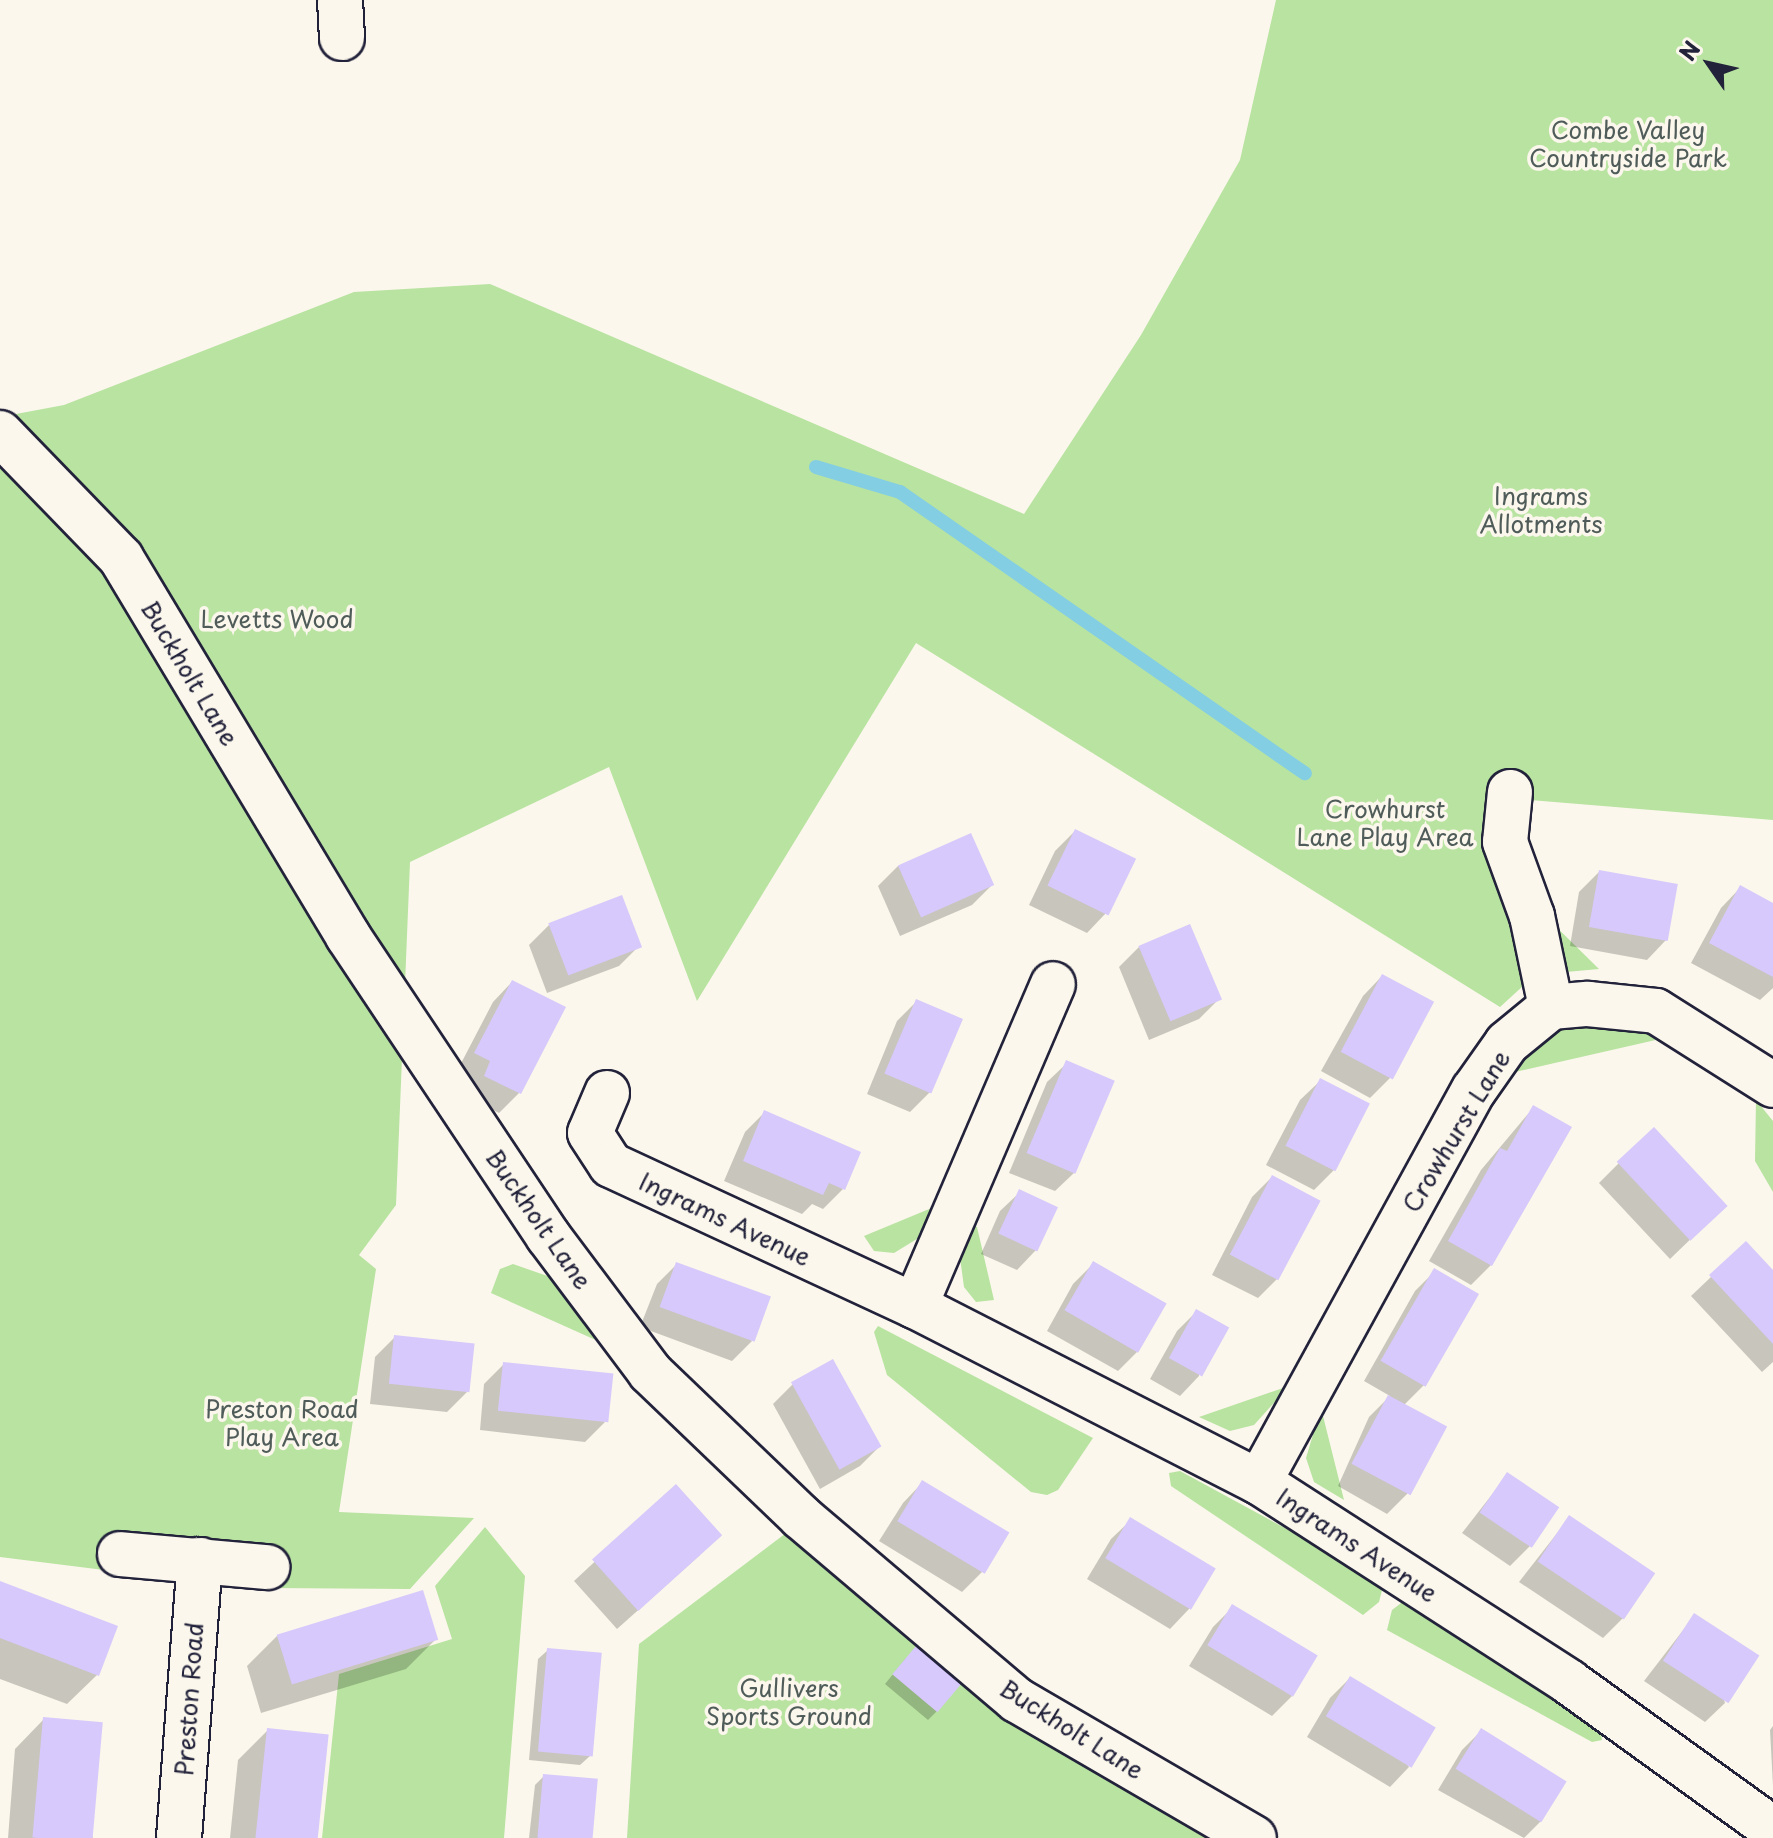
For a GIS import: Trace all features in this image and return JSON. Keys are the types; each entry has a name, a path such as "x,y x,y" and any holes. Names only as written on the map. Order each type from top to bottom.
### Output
{"street":[{"name":"Buckholt Lane","path":"0,433 121,558 348,936 548,1236 650,1372 801,1517 1017,1700 1254,1838"},
{"path":"1510,792 1505,842 1532,916 1551,1007 1588,1004 1656,1011 1773,1085"},
{"path":"915,1306 1053,984"},
{"name":"Crowhurst Lane","path":"1259,1482 1474,1090 1507,1043 1551,1007"},
{"name":"Ingrams Avenue","path":"607,1093 590,1133 611,1165 915,1306 1259,1482 1569,1682 1773,1829"},
{"path":"120,1554 267,1567"},
{"name":"Preston Road","path":"179,1838 200,1560"}],"green space":[{"name":"Levetts Wood","path":"1276,0 1773,0 1773,820 1518,799 1533,977 1500,1007 916,643 697,1001 609,767 410,862 396,1205 359,1255 376,1269 339,1512 474,1518 410,1589 272,1588 276,1549 117,1531 112,1571 0,1557 0,417 64,405 354,292 490,284 1024,514 1141,335 1240,160"},
{"path":"1541,912 1599,969 1555,973"},
{"path":"1560,1021 1641,1025 1660,1039 1506,1074"},
{"path":"1756,1100 1773,1121 1773,1192 1755,1161"},
{"path":"934,1207 925,1234 894,1253 874,1251 864,1236"},
{"path":"970,1225 977,1227 994,1300 976,1302 964,1287 959,1250"},
{"path":"513,1264 573,1285 618,1350 491,1293 500,1269"},
{"path":"878,1326 1093,1438 1058,1490 1047,1495 1031,1492 887,1375 874,1332"},
{"path":"1289,1386 1254,1425 1230,1431 1199,1417"},
{"path":"1321,1408 1344,1500 1314,1482 1306,1458"},
{"path":"1180,1471 1384,1582 1379,1602 1363,1615 1171,1486 1169,1473"},
{"path":"485,1527 525,1576 504,1838 322,1838 339,1674 452,1639 435,1586"},
{"name":"Gullivers Sports Ground","path":"794,1527 1225,1838 627,1838 639,1644"},
{"path":"1409,1597 1600,1728 1602,1740 1592,1742 1387,1630 1392,1610"}],"building":[{"path":"1075,829 1136,859 1109,915 1047,886"},
{"path":"971,833 994,885 921,918 898,866"},
{"path":"1599,870 1678,884 1668,941 1589,927"},
{"path":"1740,885 1773,903 1773,977 1709,943"},
{"path":"622,895 642,947 568,976 548,923"},
{"path":"1190,924 1222,999 1170,1021 1138,946"},
{"path":"1382,974 1434,1002 1393,1079 1341,1052"},
{"path":"512,980 566,1007 521,1094 484,1076 490,1061 474,1053"},
{"path":"916,999 963,1019 931,1093 884,1074"},
{"path":"1066,1060 1115,1081 1075,1174 1027,1153"},
{"path":"1320,1078 1370,1103 1335,1171 1285,1146"},
{"path":"1533,1105 1572,1127 1492,1266 1448,1241 1500,1148 1507,1151"},
{"path":"764,1110 861,1152 845,1190 829,1183 823,1195 743,1161"},
{"path":"1654,1127 1728,1206 1690,1241 1617,1162"},
{"path":"1272,1175 1321,1201 1278,1280 1230,1254"},
{"path":"1019,1189 1058,1207 1037,1252 998,1233"},
{"path":"1746,1241 1773,1270 1773,1344 1709,1275"},
{"path":"1093,1261 1167,1304 1138,1353 1064,1310"},
{"path":"676,1262 771,1297 754,1342 660,1307"},
{"path":"1434,1268 1479,1294 1426,1387 1380,1361"},
{"path":"1196,1309 1229,1327 1202,1376 1169,1358"},
{"path":"394,1335 475,1343 469,1392 389,1384"},
{"path":"833,1359 881,1446 839,1470 791,1382"},
{"path":"503,1362 613,1374 608,1422 498,1411"},
{"path":"1388,1395 1447,1426 1411,1495 1351,1464"},
{"path":"1507,1472 1559,1507 1532,1548 1480,1513"},
{"path":"922,1480 1009,1533 985,1574 897,1521"},
{"path":"676,1484 722,1535 638,1611 592,1560"},
{"path":"1569,1515 1655,1573 1624,1620 1538,1561"},
{"path":"1130,1517 1216,1569 1191,1610 1105,1558"},
{"path":"0,1581 118,1626 99,1676 0,1638"},
{"path":"423,1590 438,1640 292,1684 277,1635"},
{"path":"1232,1604 1318,1656 1293,1697 1207,1645"},
{"path":"1694,1613 1759,1655 1728,1703 1663,1661"},
{"path":"916,1646 961,1684 937,1712 892,1674"},
{"path":"547,1648 602,1653 593,1756 538,1752"},
{"path":"1350,1676 1436,1728 1412,1768 1326,1716"},
{"path":"43,1717 103,1722 93,1838 32,1838"},
{"path":"267,1728 329,1734 318,1838 255,1838"},
{"path":"1481,1728 1567,1782 1541,1822 1456,1769"},
{"path":"543,1774 598,1779 593,1838 537,1838"}],"waterway":[{"path":"816,467 900,492 1305,773"}],"park label":[{"name":"Combe Valley Countryside Park","path":"1628,144"},
{"name":"Ingrams Allotments","path":"1541,510"},
{"name":"Crowhurst Lane Play Area","path":"1385,823"},
{"name":"Preston Road Play Area","path":"282,1423"}]}
